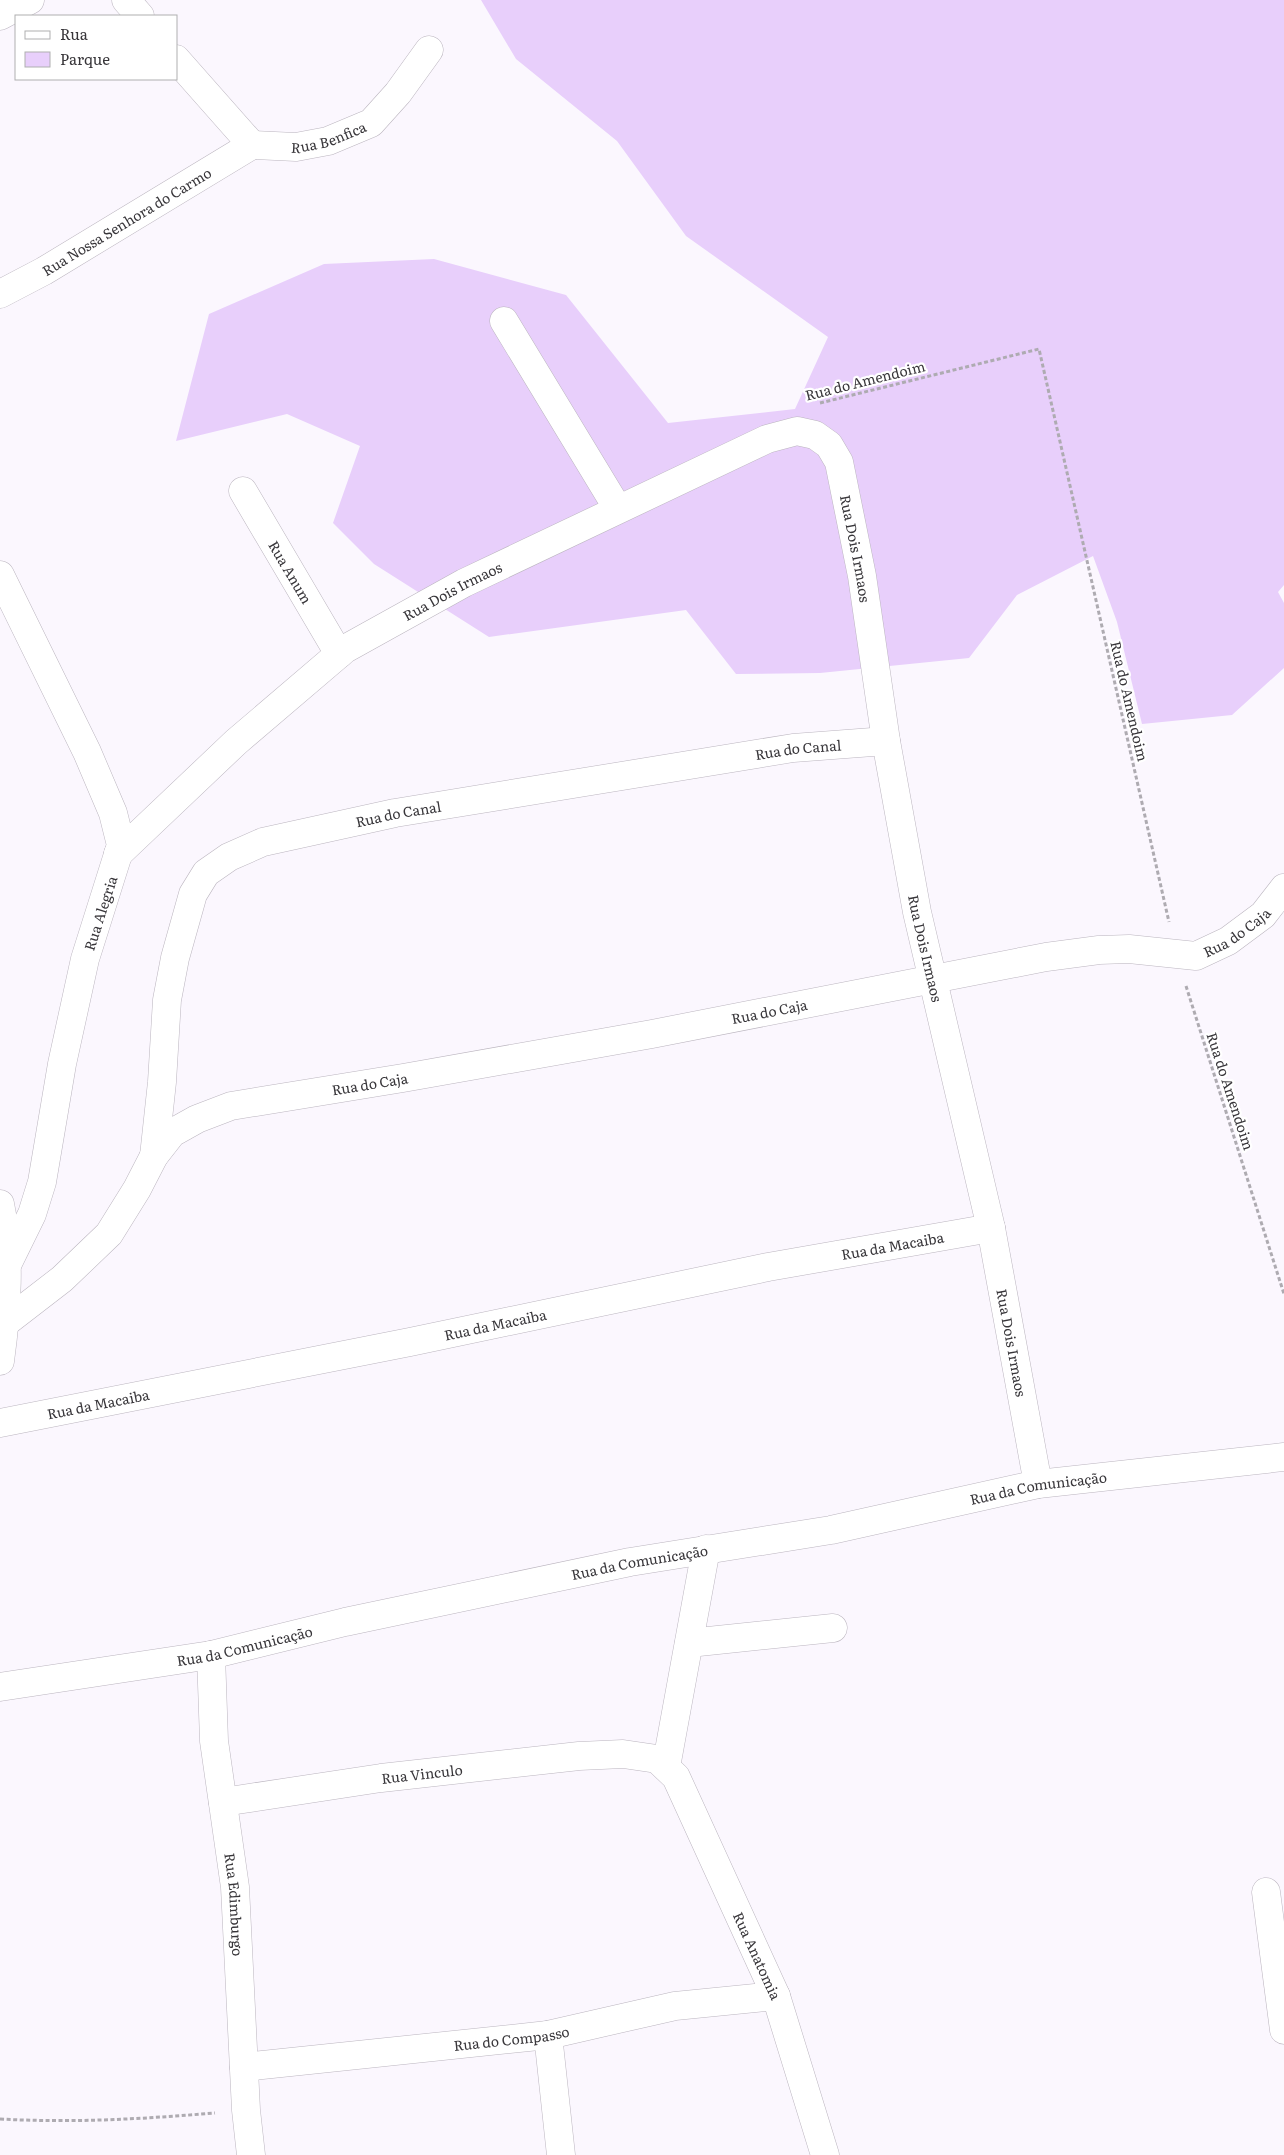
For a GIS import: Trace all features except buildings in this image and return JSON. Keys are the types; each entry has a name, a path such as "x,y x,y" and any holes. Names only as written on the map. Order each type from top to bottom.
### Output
{"street":[{"path":"0,16 30,0"},
{"path":"126,0 139,15"},
{"name":"Rua Benfica","path":"252,145 296,147 328,141 371,123 398,93 429,50"},
{"path":"178,62 252,145"},
{"name":"Rua Nossa Senhora do Carmo","path":"0,294 44,272 252,145"},
{"path":"504,321 618,509"},
{"name":"Rua Dois Irmaos","path":"118,854 236,742 339,654 464,583 767,438 797,431 815,435 829,445 839,462 862,576 886,741 917,912 991,1228 1038,1484"},
{"name":"Rua Anum","path":"243,491 339,654"},
{"name":"Rua Alegria","path":"0,575 87,752 113,813 120,845 85,959 62,1064 42,1182 32,1214 6,1267"},
{"name":"Rua do Canal","path":"154,1156 162,1082 167,1000 175,958 193,894 206,873 229,857 263,842 405,812 793,748 886,741"},
{"name":"Rua do Caja","path":"154,1156 172,1133 197,1119 231,1106 412,1077 652,1034 1046,957 1099,950 1129,949 1176,956 1196,956 1228,941 1263,915 1284,888"},
{"path":"3,1308 62,1279 109,1234 138,1189 154,1156"},
{"path":"0,1204 6,1267 0,1361"},
{"name":"Rua da Macaiba","path":"0,1423 410,1342 768,1267 991,1228"},
{"name":"Rua da Comunicação","path":"0,1687 211,1655 345,1622 630,1562 831,1530 1038,1484 1284,1457"},
{"path":"666,1767 706,1549"},
{"path":"689,1643 833,1628"},
{"name":"Rua Edimburgo","path":"211,1655 214,1741 235,1887 246,2110 251,2155"},
{"name":"Rua Anatomia","path":"623,1754 657,1759 676,1777 701,1827 776,1996 825,2155"},
{"name":"Rua Vinculo","path":"223,1802 381,1778 579,1756 623,1754"},
{"path":"1266,1892 1284,2030"},
{"name":"Rua do Compasso","path":"244,2067 548,2035 675,2006 776,1996"},
{"path":"548,2035 561,2155"}],"path":[{"name":"Rua do Amendoim","path":"814,404 1039,349 1176,956 1284,1294"},
{"path":"0,2119 75,2122 117,2121 246,2110"}],"green space":[{"path":"481,0 1284,0 1284,585 1278,592 1284,603 1284,668 1232,715 1142,724 1117,622 1093,556 1017,595 969,658 820,673 736,674 686,610 489,637 374,564 333,523 360,446 287,414 176,441 209,314 324,264 434,259 566,295 668,423 795,409 828,337 686,236 617,141 516,59"}]}
